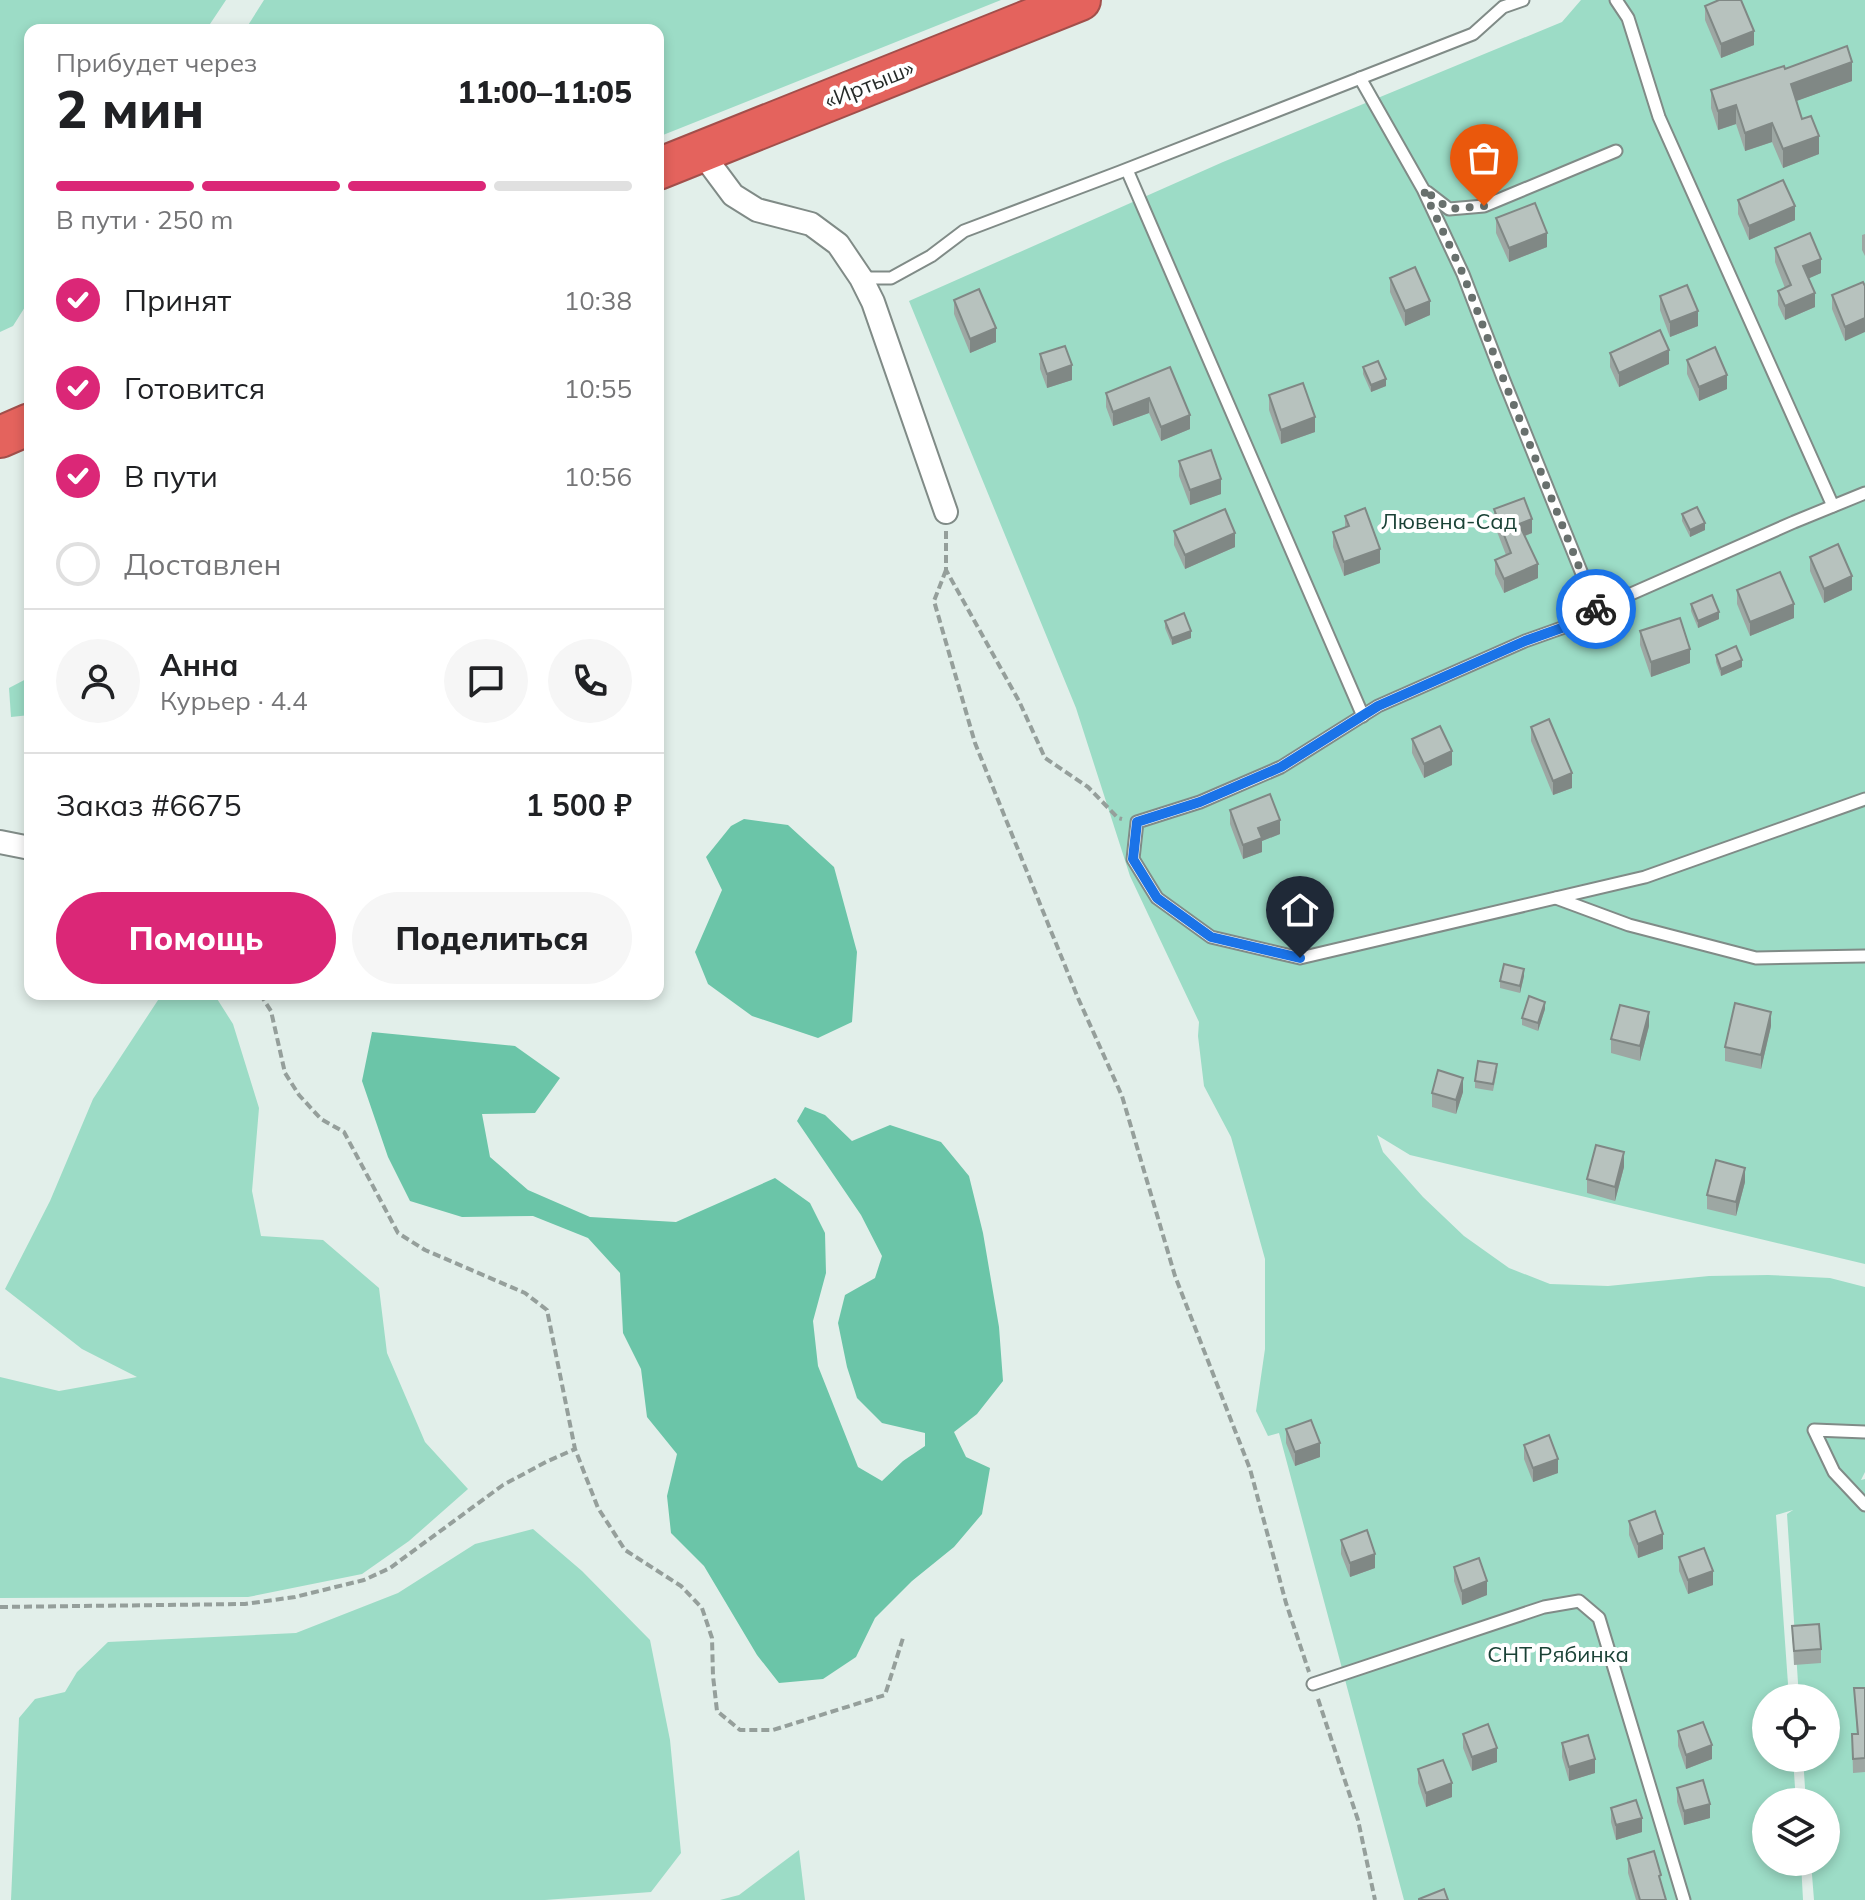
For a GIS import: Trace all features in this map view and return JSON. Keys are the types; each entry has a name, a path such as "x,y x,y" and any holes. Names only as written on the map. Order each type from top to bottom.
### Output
{"highway":[{"name":"«Иртыш»","path":"664,167 1080,0"},
{"path":"0,428 24,419"},
{"path":"0,437 24,427"}],"street":[{"path":"701,152 733,195 757,210 811,224 838,244 873,302 946,512"},
{"path":"0,842 24,847"}],"lane":[{"path":"861,278 891,278 931,256 964,231 1473,34 1503,7 1523,0"},
{"path":"1616,0 1628,18 1659,117 1833,506"},
{"path":"1360,78 1423,189 1463,274 1597,611"},
{"path":"1423,189 1449,209 1484,206 1616,151"},
{"path":"1127,170 1363,716"},
{"path":"1865,493 1629,595 1570,625 1525,641 1378,706 1281,767 1200,802 1137,822 1133,859 1157,898 1211,937 1300,958 1645,877 1865,799"},
{"path":"1556,898 1629,925 1756,958 1865,956"},
{"path":"1865,1432 1814,1430 1834,1472 1865,1505"},
{"path":"1313,1684 1544,1607 1579,1601 1599,1618 1684,1900"}],"path":[{"path":"946,512 946,570 934,601 975,743 1078,998 1122,1096 1175,1276 1250,1469 1286,1603 1358,1820 1375,1900"},
{"path":"946,570 1019,701 1045,758 1088,787 1118,818 1137,822"},
{"path":"264,1000 271,1011 285,1073 299,1095 321,1119 344,1132 398,1233 425,1250 525,1293 547,1310 575,1449 598,1508 625,1550 681,1586 702,1608 712,1638 717,1711 740,1730 773,1730 885,1695 903,1638"},
{"path":"0,1607 245,1604 295,1597 364,1580 390,1568 503,1485 575,1449"}],"green space":[{"path":"0,0 226,0 210,24 24,24 24,309 13,326 0,332"},
{"path":"264,0 1001,0 664,135 664,24 249,24"},
{"name":"Лювена-Сад","path":"1581,0 1865,0 1865,1264 1410,1155 1377,1135 1383,1152 1423,1197 1464,1236 1509,1268 1550,1284 1608,1286 1709,1276 1768,1275 1830,1278 1865,1287 1865,1472 1861,1480 1865,1479 1865,1900 1814,1900 1812,1876 1840,1876 1840,1788 1805,1788 1804,1772 1840,1772 1840,1684 1798,1684 1787,1514 1793,1510 1776,1515 1788,1684 1752,1684 1752,1772 1794,1772 1795,1788 1752,1788 1752,1876 1802,1876 1803,1900 1404,1900 1279,1433 1268,1436 1256,1411 1265,1349 1265,1259 1231,1137 1204,1086 1199,1022 1130,876 1076,708 909,301 1223,162 1562,22"},
{"path":"24,680 24,716 11,717 9,688"},
{"path":"158,1000 218,1000 233,1024 259,1108 252,1191 261,1236 323,1240 379,1288 387,1353 425,1442 468,1489 409,1541 362,1574 248,1597 0,1598 0,1377 59,1391 137,1377 82,1349 5,1289 50,1201 93,1099"},
{"path":"533,1529 582,1571 650,1640 670,1740 681,1853 651,1892 545,1900 11,1900 19,1718 35,1699 65,1692 77,1672 108,1642 296,1633 398,1593 475,1544"},
{"path":"799,1850 805,1900 720,1900 739,1895"}],"shaded area":[{"path":"744,819 788,825 834,867 857,952 852,1022 818,1038 752,1016 708,984 695,952 722,890 706,857 731,826"},
{"path":"372,1032 515,1046 560,1078 535,1113 482,1114 490,1157 528,1190 590,1217 676,1222 775,1178 810,1203 825,1233 826,1273 813,1321 818,1366 858,1467 882,1481 925,1446 925,1433 882,1423 857,1398 838,1323 845,1295 875,1278 882,1256 861,1215 797,1121 805,1107 825,1115 852,1141 890,1125 941,1142 969,1176 983,1233 999,1327 1003,1381 977,1414 954,1432 966,1457 990,1468 982,1514 954,1547 912,1581 875,1618 856,1657 823,1679 779,1683 757,1655 704,1566 671,1533 667,1496 677,1454 647,1417 641,1369 623,1333 620,1273 588,1238 533,1216 462,1217 410,1201 388,1157 362,1081"}],"building":[{"path":"1719,0 1741,0 1754,31 1721,44 1705,6"},
{"path":"1847,46 1852,62 1791,84 1802,119 1811,116 1819,136 1783,149 1772,123 1745,133 1736,105 1718,111 1711,90 1784,66 1785,69"},
{"path":"1783,180 1795,206 1749,226 1738,200"},
{"path":"1535,203 1547,233 1509,248 1496,218"},
{"path":"1810,233 1821,259 1803,266 1815,293 1785,306 1778,291 1791,285 1775,248"},
{"path":"1415,267 1430,301 1405,311 1390,278"},
{"path":"1863,282 1865,318 1845,327 1832,295"},
{"path":"1687,285 1698,311 1670,322 1660,296"},
{"path":"979,289 996,328 970,339 954,300"},
{"path":"1660,330 1669,350 1619,373 1610,353"},
{"path":"1065,346 1072,365 1047,374 1040,354"},
{"path":"1715,347 1727,375 1699,387 1687,360"},
{"path":"1378,361 1386,379 1371,385 1363,367"},
{"path":"1170,367 1190,415 1161,427 1149,398 1113,412 1106,393"},
{"path":"1303,383 1315,417 1281,430 1269,395"},
{"path":"1211,450 1221,479 1190,490 1179,461"},
{"path":"1524,498 1532,519 1519,524 1538,564 1504,579 1495,560 1511,553 1494,509"},
{"path":"1697,507 1705,523 1690,530 1682,514"},
{"path":"1365,508 1380,549 1344,562 1333,532 1349,526 1345,516"},
{"path":"1225,509 1235,533 1185,555 1174,531"},
{"path":"1838,544 1852,576 1824,589 1810,557"},
{"path":"1780,572 1794,604 1750,622 1737,590"},
{"path":"1712,595 1719,612 1698,621 1691,604"},
{"path":"1184,613 1191,631 1172,638 1165,621"},
{"path":"1680,618 1690,649 1651,662 1640,631"},
{"path":"1736,646 1742,660 1721,669 1716,655"},
{"path":"1549,719 1572,773 1553,781 1531,727"},
{"path":"1440,726 1452,751 1424,764 1412,739"},
{"path":"1270,794 1280,820 1258,828 1262,838 1243,845 1230,810"},
{"path":"1504,964 1524,969 1520,986 1500,981"},
{"path":"1529,996 1545,1002 1538,1023 1522,1018"},
{"path":"1735,1003 1771,1012 1761,1055 1725,1047"},
{"path":"1620,1005 1649,1012 1640,1046 1611,1039"},
{"path":"1478,1061 1497,1064 1493,1084 1475,1081"},
{"path":"1438,1070 1463,1078 1456,1100 1432,1093"},
{"path":"1596,1145 1624,1152 1615,1187 1587,1179"},
{"path":"1716,1160 1745,1168 1736,1202 1707,1195"},
{"path":"1311,1420 1320,1443 1295,1452 1286,1429"},
{"path":"1549,1435 1558,1459 1533,1468 1524,1445"},
{"path":"1655,1511 1663,1534 1638,1544 1629,1521"},
{"path":"1367,1530 1375,1554 1350,1563 1341,1540"},
{"path":"1704,1548 1713,1571 1688,1580 1679,1557"},
{"path":"1479,1558 1487,1581 1462,1591 1454,1567"},
{"path":"1819,1624 1821,1649 1794,1651 1792,1626"},
{"path":"1854,1688 1865,1688 1865,1758 1853,1759 1852,1734 1858,1734"},
{"path":"1703,1722 1712,1745 1686,1755 1678,1731"},
{"path":"1488,1724 1497,1748 1472,1757 1463,1734"},
{"path":"1588,1735 1595,1759 1569,1767 1562,1743"},
{"path":"1443,1760 1452,1783 1426,1793 1418,1769"},
{"path":"1703,1780 1710,1804 1684,1811 1677,1788"},
{"path":"1636,1800 1642,1818 1616,1825 1611,1808"},
{"path":"1654,1851 1666,1900 1640,1900 1628,1859"},
{"path":"1444,1889 1448,1900 1419,1900 1419,1899"}],"way so far":[{"path":"1484,206 1449,209 1423,189 1463,274 1596,609"}],"route":[{"path":"1300,958 1211,937 1157,898 1133,859 1137,822 1200,802 1281,767 1378,706 1525,641 1570,625 1596,609"}],"park label":[{"name":"СНТ Рябинка","path":"1558,1654"}]}
